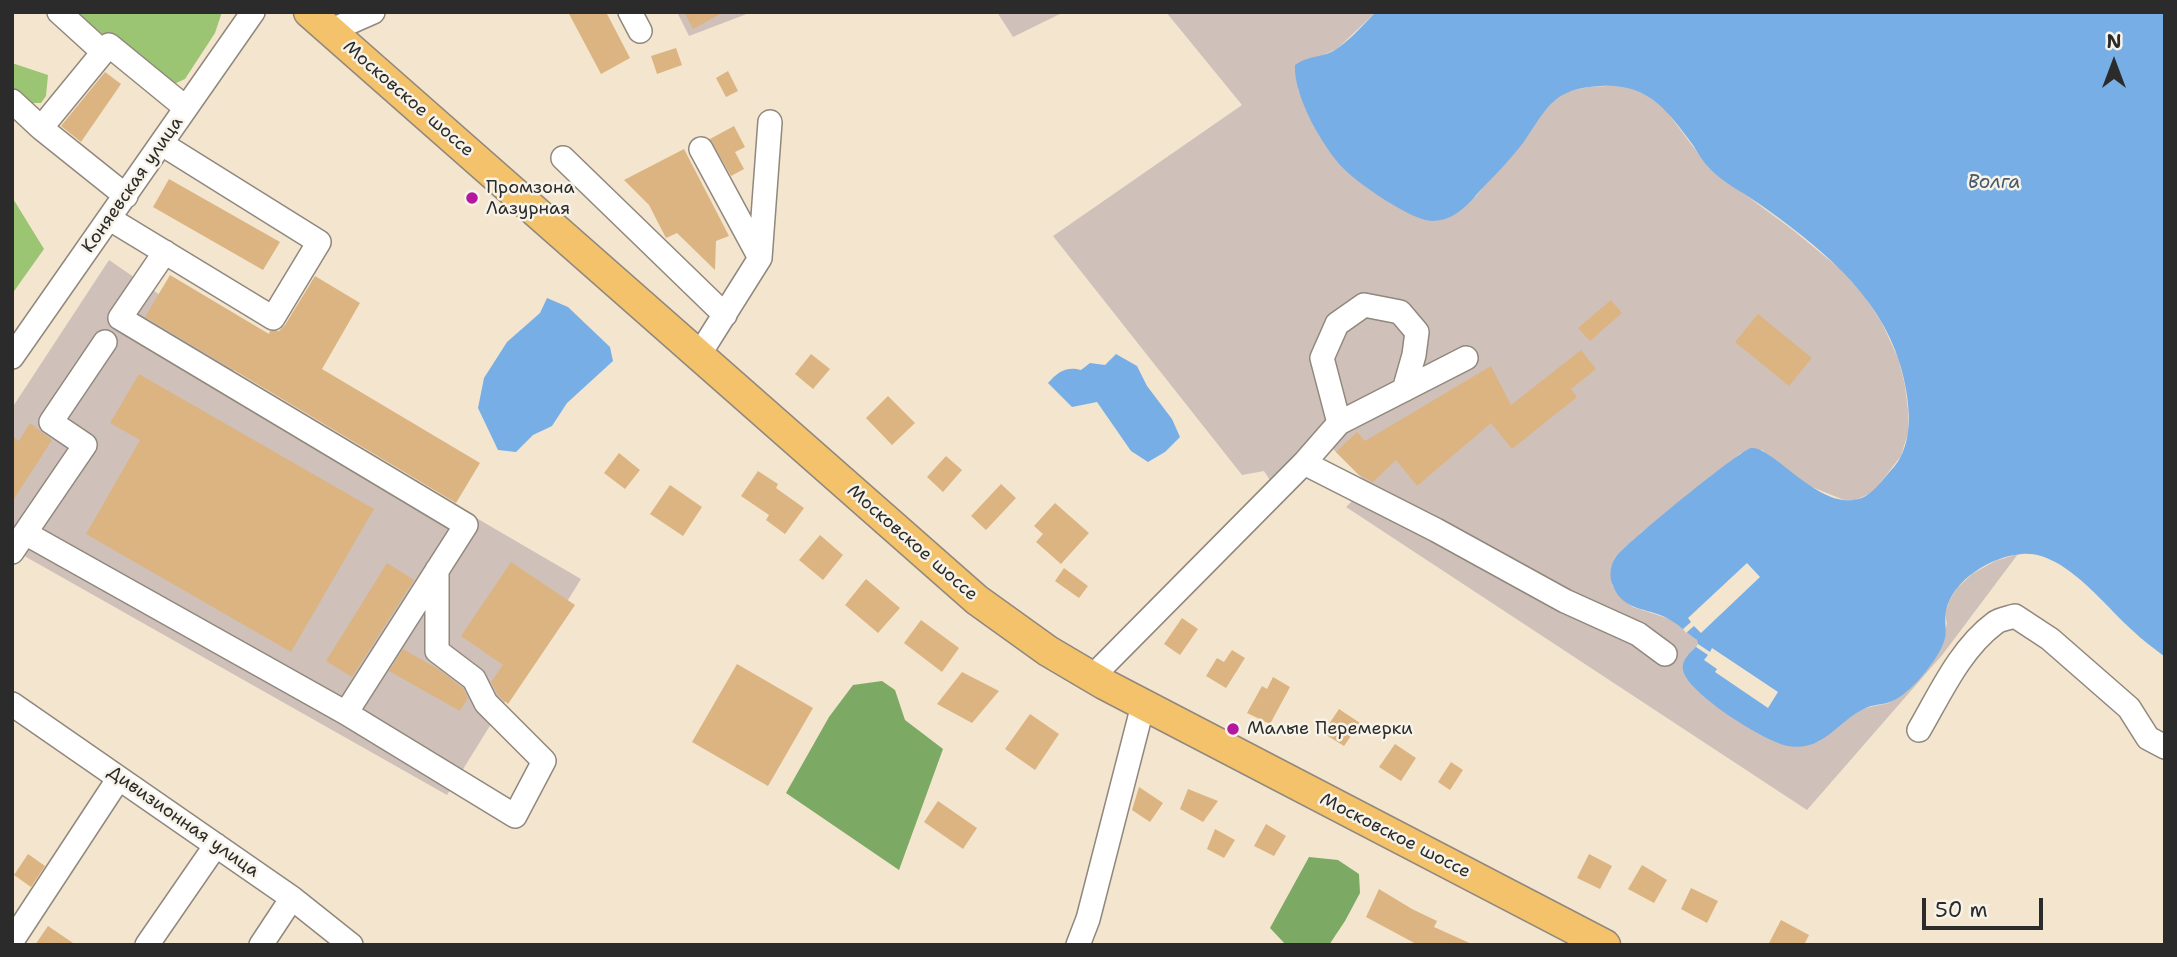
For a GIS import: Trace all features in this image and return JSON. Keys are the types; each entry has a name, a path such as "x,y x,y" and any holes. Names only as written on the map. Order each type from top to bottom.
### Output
{"main road":[{"name":"Московское шоссе","path":"319,22 977,600 1030,639 1143,705 1605,945"}],"street":[{"path":"59,12 103,52"},
{"name":"Коняевская улица","path":"12,357 253,12"},
{"path":"319,22 373,12"},
{"path":"41,128 108,45 187,108"},
{"path":"12,101 41,128 126,196"},
{"path":"699,355 760,258 770,122"},
{"path":"110,219 273,318 319,242 162,144"},
{"path":"701,149 760,258"},
{"path":"563,158 725,314"},
{"path":"165,252 120,318 466,525 346,713"},
{"path":"1339,423 1322,358 1337,324 1364,304 1400,312 1417,332 1414,355 1404,390"},
{"path":"12,552 85,445 51,422 105,342"},
{"path":"1092,677 1304,463 1339,423 1466,358"},
{"path":"1304,463 1436,530 1565,601 1638,634 1665,654"},
{"path":"25,533 346,713 515,816 544,761 486,703 474,679 437,651 437,570"},
{"path":"1919,730 1970,649 1996,622 2015,616 2050,639 2129,708 2148,738 2165,747"},
{"name":"Дивизионная улица","path":"12,704 292,898 351,945"},
{"path":"1078,945 1088,919 1143,705"},
{"path":"12,941 120,778"},
{"path":"148,945 216,845"},
{"path":"261,945 292,898"}],"shaded area":[{"path":"677,12 752,12 689,36"},
{"path":"997,12 1064,12 1013,37"},
{"path":"1166,12 1376,12 1337,49 1325,54 1298,89 1320,137 1385,199 1431,221 1476,196 1557,97 1569,91 1589,87 1625,85 1648,96 1665,109 1709,168 1793,230 1839,268 1863,294 1882,323 1899,360 1908,410 1908,433 1901,456 1873,492 1856,500 1844,500 1807,485 1762,450 1741,453 1642,532 1615,557 1611,572 1612,585 1620,597 1633,607 1670,619 1697,640 1698,644 1692,651 1818,742 1851,716 1865,708 1889,703 1915,683 1937,656 1947,624 1945,614 1957,588 1972,574 1995,561 2018,554 1943,654 1807,810 1346,507 1369,485 1319,435 1271,482 1264,471 1242,475 1053,236 1242,105"},
{"path":"109,260 245,353 231,375 581,579 447,795 12,549 12,408"}],"green space":[{"path":"75,12 222,12 215,33 185,79 174,84 160,80"},
{"path":"12,63 48,75 46,96 41,103 27,103 12,94"},
{"path":"12,197 44,249 12,294"},
{"path":"882,681 895,690 905,720 943,749 899,870 786,793 829,717 853,685"},
{"path":"1309,857 1338,860 1359,874 1360,893 1329,945 1286,945 1270,928"}],"water":[{"name":"Волга","path":"1376,12 2165,12 2165,657 2067,570 2037,555 2022,554 1998,559 1986,565 1956,589 1946,611 1946,635 1943,644 1930,667 1917,682 1891,702 1868,707 1856,713 1816,743 1796,747 1777,743 1712,703 1688,680 1683,670 1684,662 1698,644 1697,640 1667,618 1637,608 1623,600 1612,583 1613,561 1622,550 1682,499 1751,448 1770,456 1824,494 1853,500 1869,494 1898,461 1905,447 1909,424 1900,364 1890,338 1877,315 1843,272 1802,235 1715,174 1665,110 1644,94 1631,89 1600,86 1571,91 1561,96 1546,110 1502,168 1468,204 1450,217 1433,221 1422,219 1372,192 1344,169 1319,135 1304,106 1295,65 1338,48"},
{"path":"547,298 568,307 610,347 613,361 567,403 552,426 533,435 516,452 498,450 478,408 484,378 507,342 540,313"},
{"path":"1116,354 1137,366 1147,386 1172,419 1180,437 1165,452 1148,462 1131,451 1097,402 1072,407 1048,383 1067,369 1081,370 1090,363 1105,365"}],"pier":[{"path":"1747,563 1760,577 1701,633 1694,626 1686,633 1683,629 1691,622 1688,618"},
{"path":"1698,644 1710,652 1712,648 1778,692 1768,708 1715,672 1717,669 1704,660 1708,655 1696,647"}],"building":[{"path":"568,12 606,12 630,58 601,74"},
{"path":"684,12 724,12 693,29"},
{"path":"676,48 682,65 657,74 651,56"},
{"path":"728,71 738,91 726,97 716,78"},
{"path":"105,72 121,84 81,142 61,126"},
{"path":"734,126 745,147 735,152 744,169 731,176 710,139"},
{"path":"684,149 729,236 716,241 715,270 677,233 666,238 649,205 624,180"},
{"path":"169,179 280,242 263,270 153,207"},
{"path":"170,275 269,334 270,331 279,331 285,325 315,276 360,303 322,369 480,463 456,503 145,317"},
{"path":"1611,300 1622,313 1590,341 1578,328"},
{"path":"1758,314 1812,358 1789,386 1735,342"},
{"path":"1581,350 1596,369 1571,389 1577,397 1512,449 1491,423 1417,486 1396,460 1373,482 1359,475 1336,452 1357,432 1365,441 1491,366 1511,405"},
{"path":"811,354 830,369 813,389 795,374"},
{"path":"139,374 374,509 291,652 86,534 140,440 110,423"},
{"path":"888,396 915,423 892,445 866,418"},
{"path":"30,423 52,440 12,502 12,436 19,441"},
{"path":"619,453 640,470 625,489 604,473"},
{"path":"946,456 962,470 943,492 927,477"},
{"path":"758,471 778,484 776,488 804,508 785,534 766,520 769,515 741,496"},
{"path":"1001,484 1016,498 986,530 971,516"},
{"path":"670,485 702,507 683,536 650,514"},
{"path":"1055,503 1089,533 1061,564 1036,542 1043,534 1034,526"},
{"path":"820,535 843,555 823,580 799,560"},
{"path":"511,562 575,605 508,704 498,695 491,682 503,665 461,636"},
{"path":"387,563 414,580 352,677 326,661"},
{"path":"1064,568 1088,586 1079,598 1055,581"},
{"path":"866,579 900,608 878,633 845,605"},
{"path":"1182,618 1198,629 1180,655 1164,644"},
{"path":"921,620 959,648 942,672 904,643"},
{"path":"403,649 438,669 463,688 468,698 460,711 389,671"},
{"path":"1232,650 1245,658 1226,688 1206,676 1217,658 1224,662"},
{"path":"737,664 813,708 768,786 692,742"},
{"path":"962,672 999,691 972,723 937,704"},
{"path":"1273,677 1290,687 1270,724 1247,713 1262,686 1267,689"},
{"path":"1339,709 1360,723 1344,746 1323,733"},
{"path":"1030,714 1059,734 1035,770 1005,749"},
{"path":"1395,744 1416,758 1401,781 1379,767"},
{"path":"1451,762 1463,770 1450,790 1438,782"},
{"path":"1139,787 1163,803 1150,822 1132,810"},
{"path":"1188,789 1218,801 1203,822 1180,809"},
{"path":"938,801 977,828 963,849 924,822"},
{"path":"1266,824 1286,836 1274,856 1254,846"},
{"path":"1215,829 1235,840 1224,858 1207,849"},
{"path":"28,854 45,866 31,887 14,875"},
{"path":"1589,854 1612,866 1600,889 1577,878"},
{"path":"1642,865 1667,880 1654,903 1628,889"},
{"path":"1691,888 1718,901 1707,923 1681,909"},
{"path":"1379,889 1437,921 1434,927 1474,945 1418,945 1366,917"},
{"path":"1781,920 1809,935 1804,945 1768,945"},
{"path":"48,926 76,945 35,945"}],"place":[{"name":"Промзона Лазурная","path":"472,198"},
{"name":"Малые Перемерки","path":"1233,729"}]}
